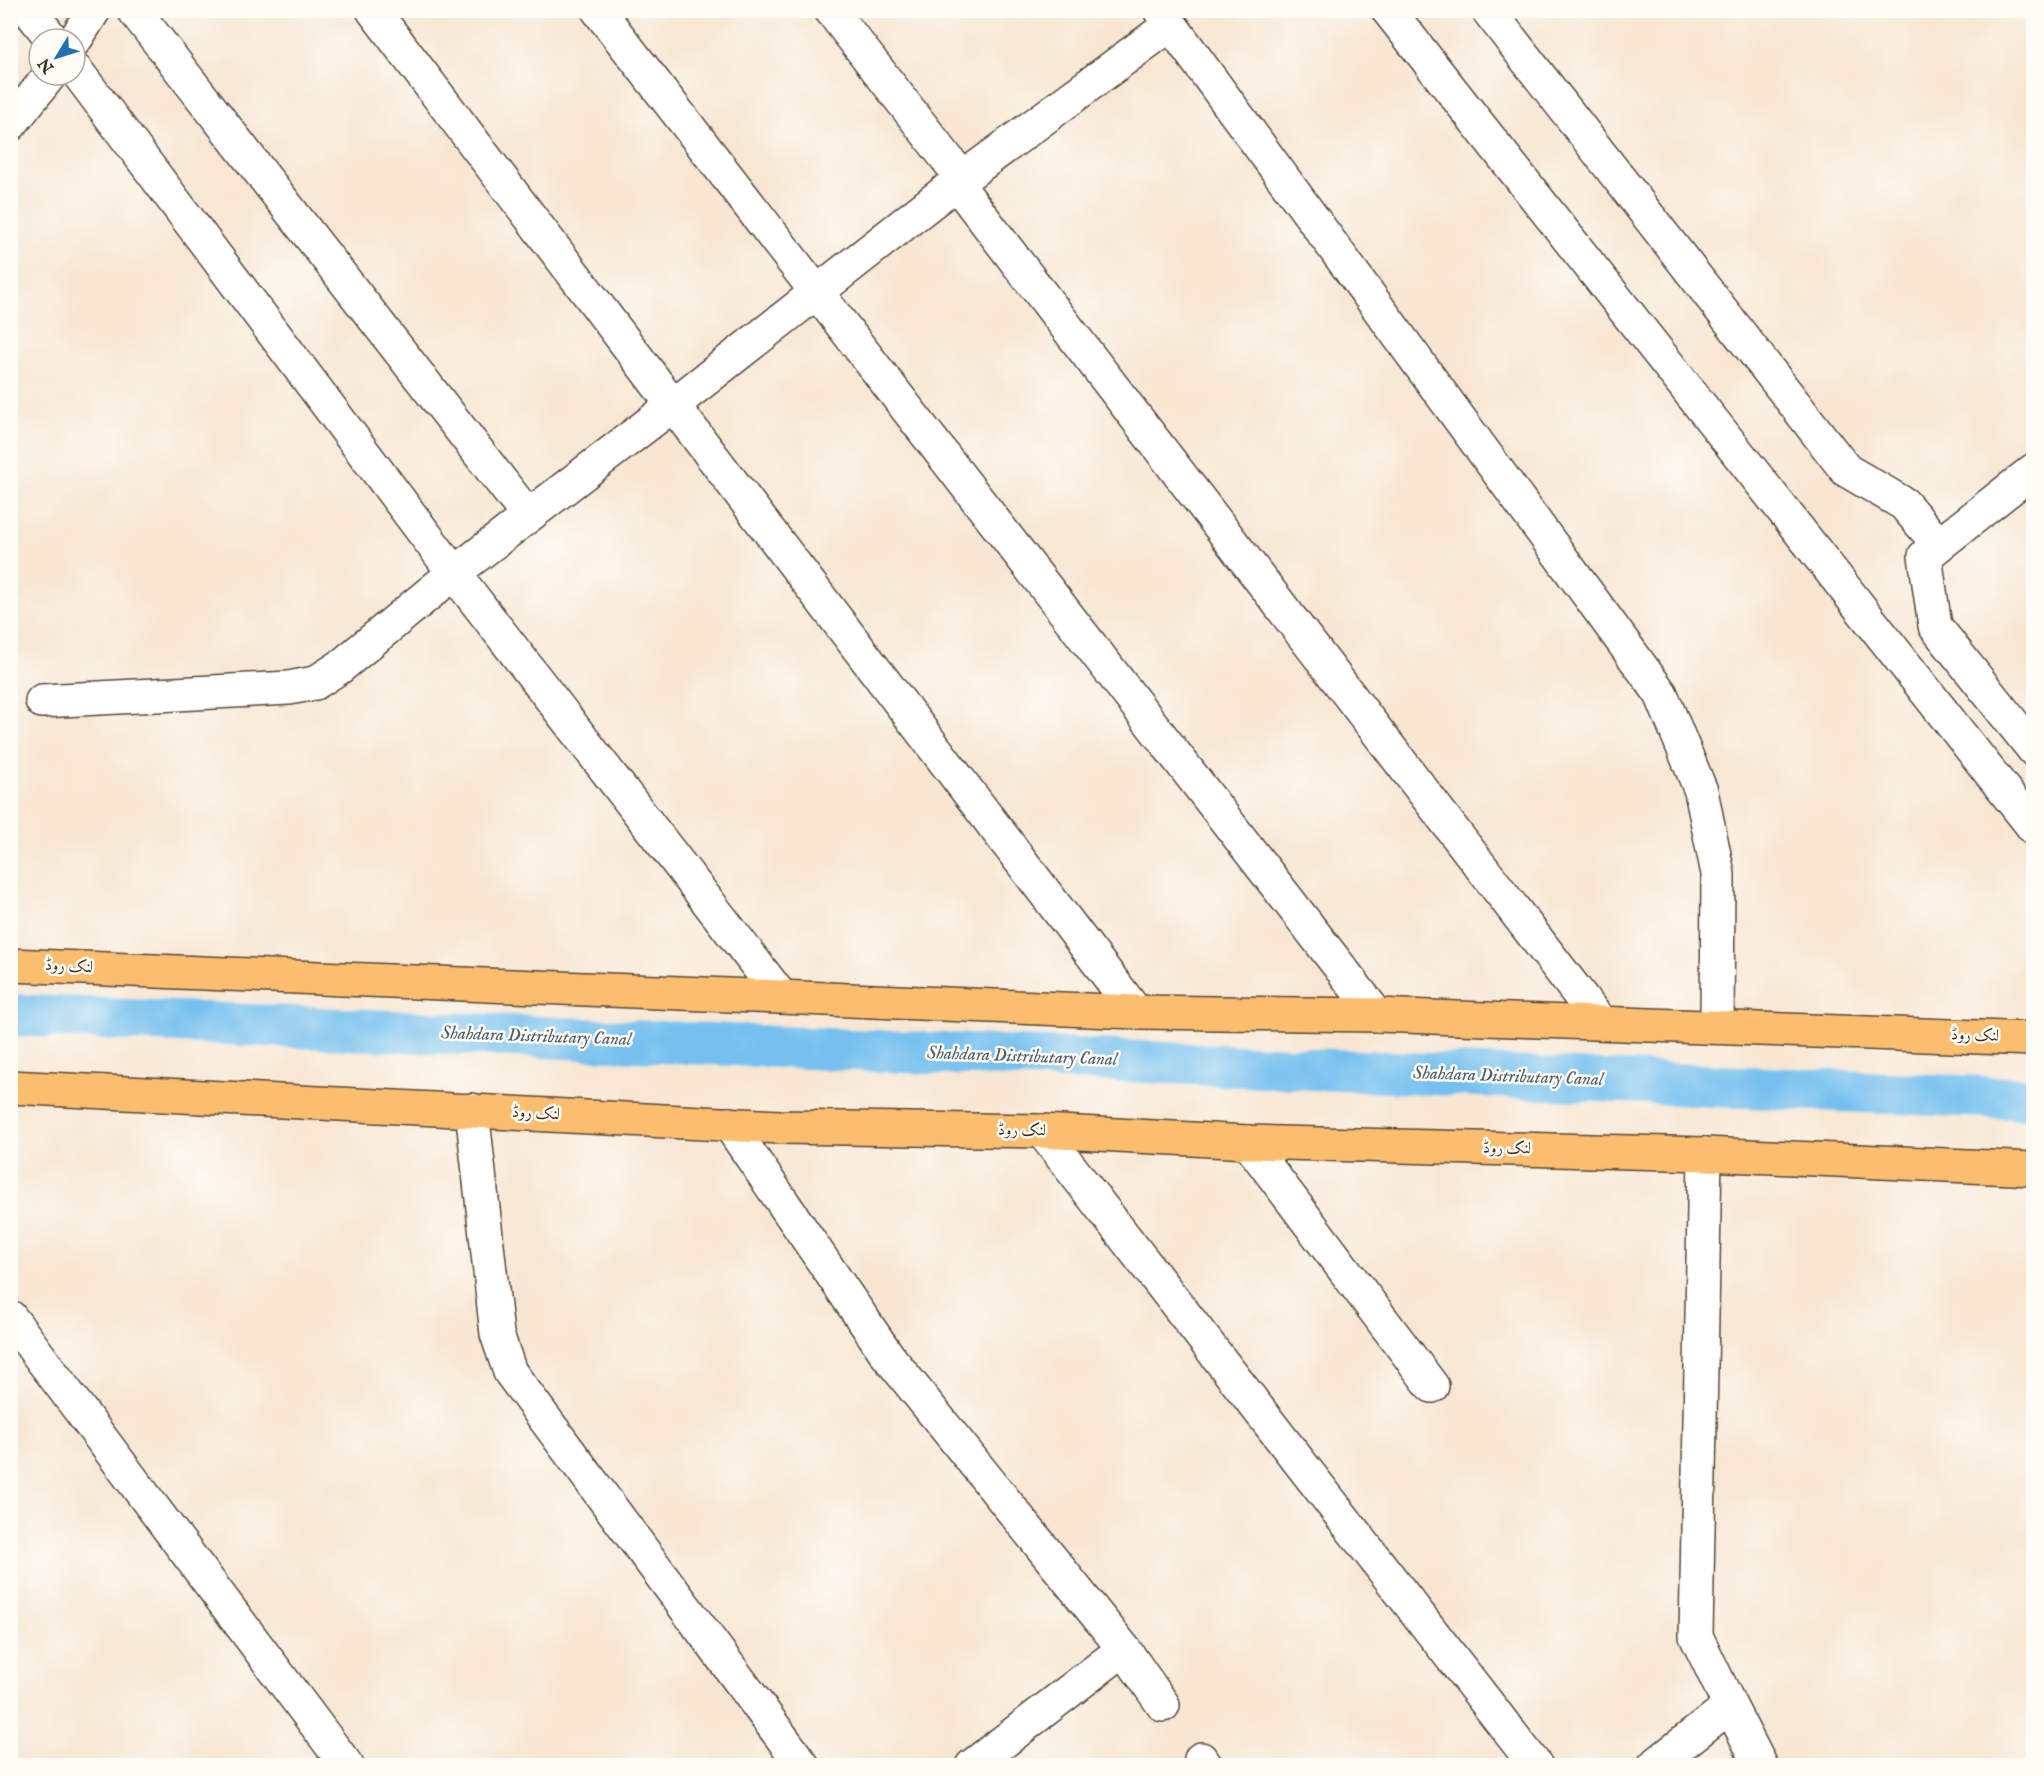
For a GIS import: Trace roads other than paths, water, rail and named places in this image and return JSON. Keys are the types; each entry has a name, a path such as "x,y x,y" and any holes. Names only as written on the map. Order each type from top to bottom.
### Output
{"main road":[{"name":"لنک روڈ","path":"10,965 393,982 780,995 1136,1012 1377,1015 2034,1039"},
{"name":"لنک روڈ","path":"10,1087 780,1127 1042,1131 1248,1142 1705,1154 2034,1169"}],"street":[{"path":"29,10 42,27"},
{"path":"83,27 94,10"},
{"path":"134,10 528,516"},
{"path":"373,10 1136,1012"},
{"path":"598,10 1377,1015"},
{"path":"831,10 1601,1023"},
{"path":"1388,10 2034,828"},
{"path":"1488,10 1846,470 1904,504 1939,545"},
{"path":"42,701 289,688 315,683 340,667 454,573 673,405 1166,18 1661,694 1701,791 1718,874 1717,1027"},
{"path":"87,85 454,573 780,995"},
{"path":"10,125 40,87"},
{"path":"2034,470 1925,556 1935,626 2034,750"},
{"path":"472,1110 497,1334 510,1372 803,1766"},
{"path":"729,1124 888,1356 1124,1649 1162,1705"},
{"path":"1042,1131 1536,1766"},
{"path":"1248,1142 1432,1386"},
{"path":"1705,1154 1696,1636 1761,1766"},
{"path":"10,1317 346,1766"},
{"path":"972,1766 1124,1649"},
{"path":"1654,1766 1730,1706"}],"waterway":[{"name":"Shahdara Distributary Canal","path":"10,1015 2034,1099"}]}
